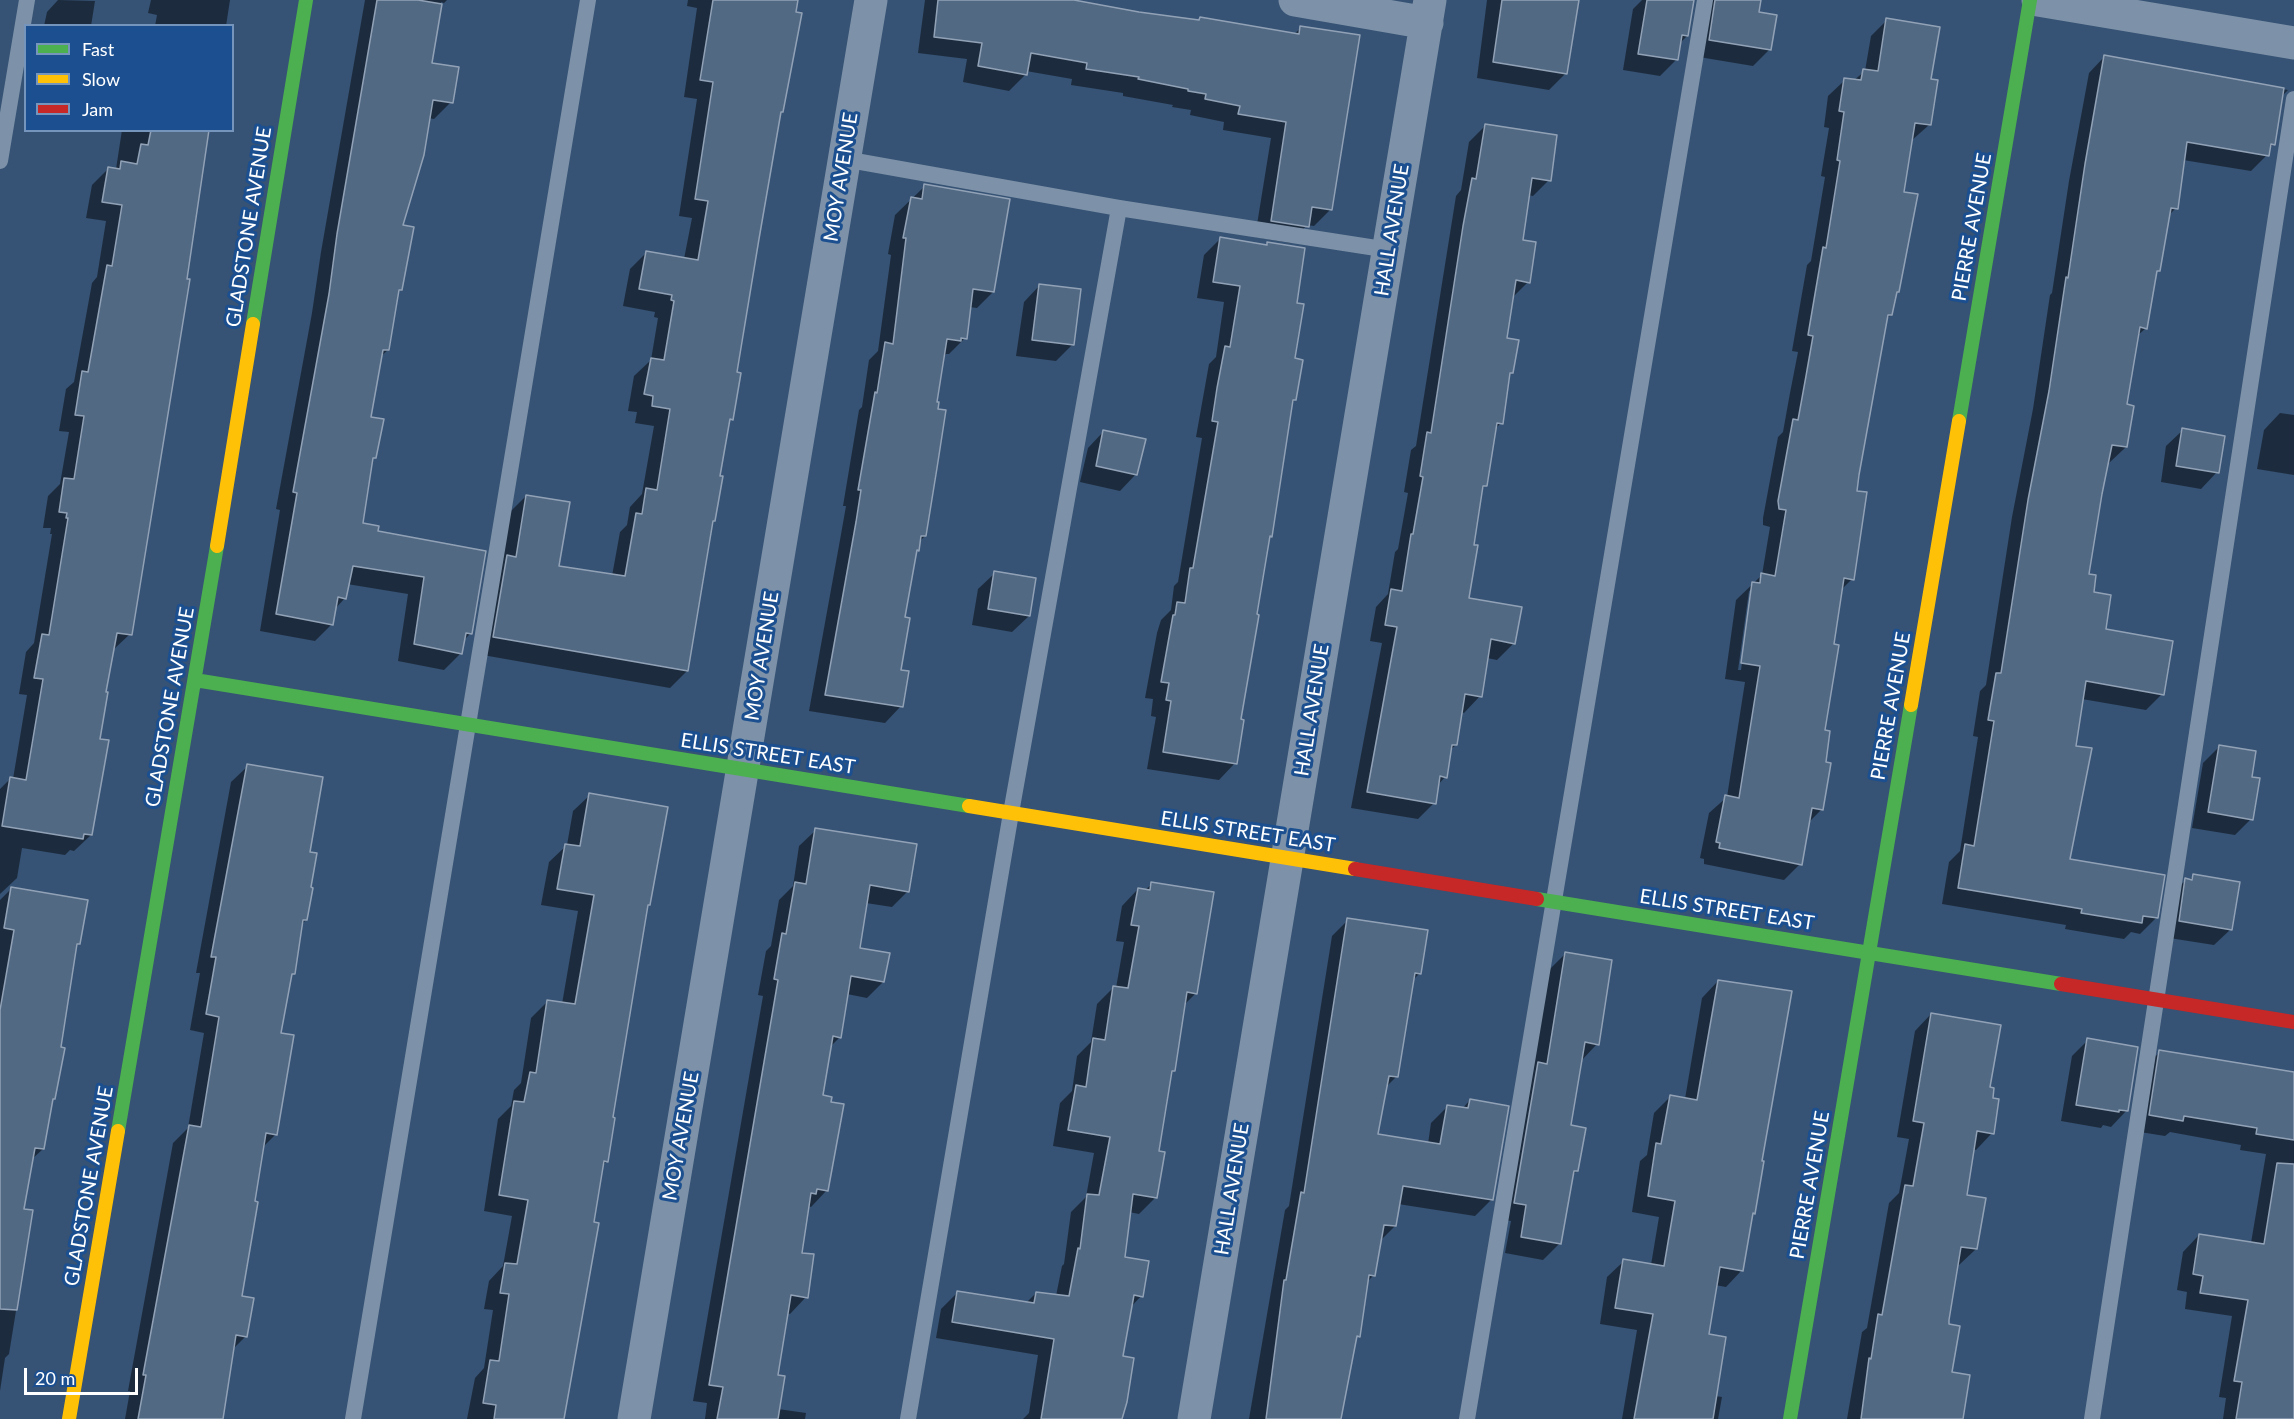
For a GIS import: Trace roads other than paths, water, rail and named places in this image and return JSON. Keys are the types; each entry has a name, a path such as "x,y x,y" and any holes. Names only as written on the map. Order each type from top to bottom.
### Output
{"street":[{"name":"GLADSTONE AVENUE","path":"69,1419 195,680 306,0"},
{"name":"MOY AVENUE","path":"634,1419 871,0"},
{"path":"1295,0 1429,11"},
{"name":"PIERRE AVENUE","path":"1790,1419 2030,0"},
{"path":"2038,0 2294,43"},
{"name":"HALL AVENUE","path":"1194,1419 1429,11"},
{"name":"ELLIS STREET EAST","path":"195,680 2294,1022"}],"lane":[{"path":"0,161 27,0"},
{"path":"353,1419 588,0"},
{"path":"1467,1419 1705,0"},
{"path":"2092,1419 2294,99"},
{"path":"844,159 1119,208 1389,250"},
{"path":"908,1419 1011,813 1119,208"}]}
